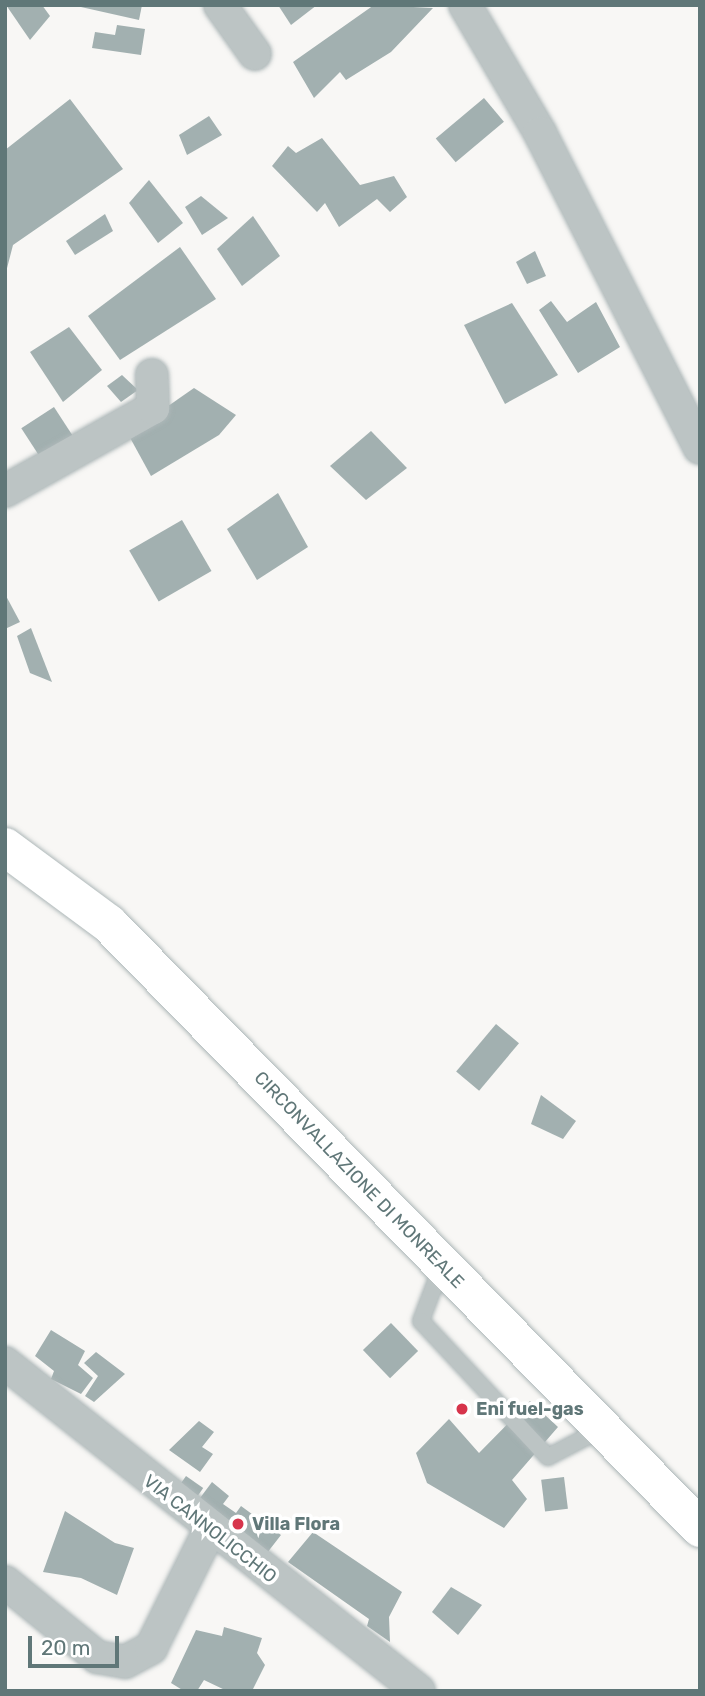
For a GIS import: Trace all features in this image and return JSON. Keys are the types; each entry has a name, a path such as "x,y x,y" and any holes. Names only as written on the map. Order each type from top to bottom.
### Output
{"main road":[{"name":"CIRCONVALLAZIONE DI MONREALE","path":"5,847 109,924 442,1265 598,1431 700,1528"}],"street":[{"path":"220,5 255,54"},
{"path":"465,5 540,133 700,448"},
{"path":"5,491 153,408 152,375"},
{"name":"VIA CANNOLICCHIO","path":"5,1363 210,1529 419,1691"},
{"path":"5,1582 97,1657 125,1662 151,1648 210,1529"}],"lane":[{"path":"442,1265 421,1321 548,1457 598,1431"}],"building":[{"path":"6,5 42,5 50,16 30,40"},
{"path":"72,5 142,5 139,20"},
{"path":"278,5 317,5 291,25"},
{"path":"374,5 433,8 391,52 346,80 340,72 314,98 293,62"},
{"path":"117,25 145,29 141,55 92,48 95,32 115,35"},
{"path":"484,98 504,122 456,162 436,138"},
{"path":"70,99 123,169 13,245 5,276 5,150"},
{"path":"209,116 222,135 187,155 179,135"},
{"path":"322,138 360,185 394,176 407,197 390,212 377,199 339,227 325,203 317,212 272,166 288,146 296,153"},
{"path":"149,180 183,223 158,243 129,203"},
{"path":"201,196 228,218 202,235 185,207"},
{"path":"105,214 113,231 75,255 66,241"},
{"path":"253,216 280,256 242,286 217,249"},
{"path":"180,247 216,299 120,360 88,316"},
{"path":"535,251 546,276 527,284 516,262"},
{"path":"551,301 567,322 596,302 620,347 578,373 539,310"},
{"path":"512,303 558,375 505,404 464,325"},
{"path":"69,327 102,370 63,402 30,352"},
{"path":"122,375 138,390 121,402 107,386"},
{"path":"194,388 236,415 219,435 151,476 128,434"},
{"path":"54,407 76,441 43,462 21,428"},
{"path":"371,431 407,468 366,500 330,466"},
{"path":"278,493 308,547 257,580 227,529"},
{"path":"182,520 212,571 159,602 129,550"},
{"path":"5,594 20,622 5,629"},
{"path":"31,628 52,682 30,673 17,636"},
{"path":"496,1024 519,1043 479,1091 456,1071"},
{"path":"541,1095 576,1121 563,1139 531,1124"},
{"path":"391,1323 418,1351 390,1378 363,1350"},
{"path":"51,1330 85,1351 78,1365 93,1378 81,1394 51,1379 54,1371 35,1356"},
{"path":"96,1352 125,1374 94,1402 85,1396 98,1376 84,1363"},
{"path":"530,1401 558,1427 512,1480 527,1499 504,1528 427,1483 416,1453 449,1419 479,1453"},
{"path":"199,1421 214,1432 202,1447 213,1454 200,1472 169,1450"},
{"path":"186,1476 203,1488 196,1499 179,1487"},
{"path":"564,1477 568,1509 545,1512 541,1480"},
{"name":"Villa Flora","path":"212,1482 229,1496 223,1504 236,1513 241,1506 281,1535 260,1562 191,1510"},
{"path":"65,1511 115,1543 134,1548 117,1595 81,1578 43,1572"},
{"path":"313,1532 402,1592 389,1617 390,1642 367,1626 369,1619 288,1562"},
{"path":"451,1587 482,1605 458,1635 432,1612"},
{"path":"224,1627 262,1638 257,1653 265,1665 252,1691 227,1691 204,1680 197,1691 184,1691 171,1683 196,1630 222,1636"}],"place":[{"name":"Eni fuel-gas","path":"462,1409"},
{"name":"Villa Flora","path":"238,1524"}]}
